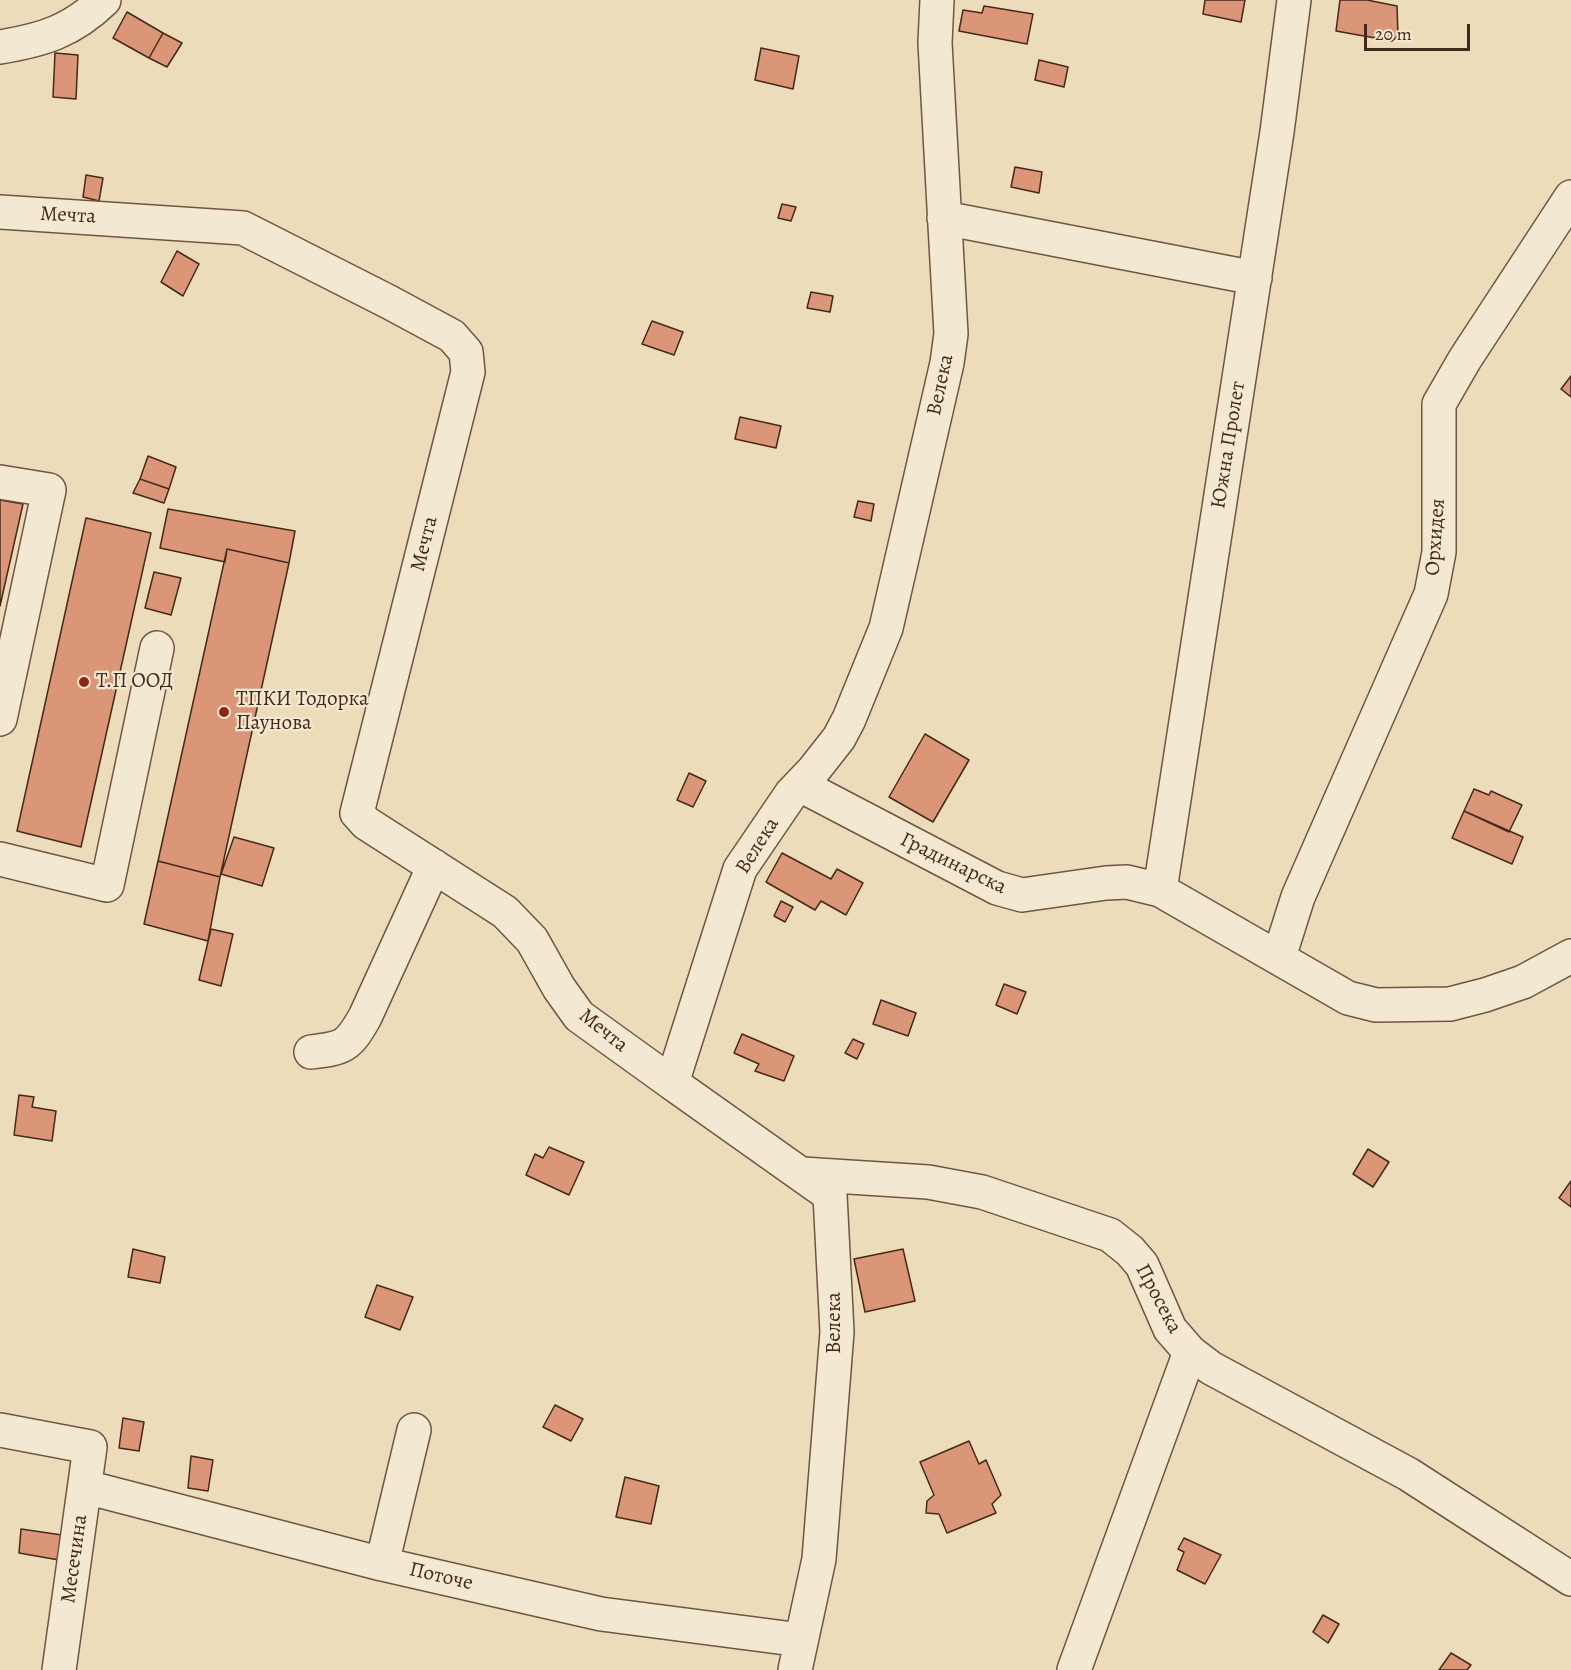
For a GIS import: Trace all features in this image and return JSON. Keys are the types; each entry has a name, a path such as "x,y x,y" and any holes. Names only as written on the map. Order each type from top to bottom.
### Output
{"street":[{"path":"0,47 49,36 71,27 104,0"},
{"name":"Велека","path":"798,1655 819,1559 837,1332 830,1195 672,1083 741,869 791,794 838,738 849,719 886,628 947,363 951,334 935,43 937,0"},
{"name":"Южна Пролет","path":"1160,890 1277,132 1294,0"},
{"name":"Орхидея","path":"1279,957 1298,897 1431,594 1439,552 1439,404 1471,350 1571,197"},
{"name":"Мечта","path":"0,212 243,228 379,296 452,336 466,352 468,372 357,813 366,823 505,912 532,940 559,988 579,1016 672,1083"},
{"path":"944,218 1255,278"},
{"path":"0,482 49,490 0,719"},
{"path":"0,859 107,885 157,648"},
{"name":"Градинарска","path":"800,785 1010,893 1023,895 1127,882 1160,890 1348,998 1376,1005 1450,1004 1523,982 1571,956"},
{"path":"311,1052 340,1048 355,1034 365,1017 434,866"},
{"name":"Просека","path":"802,1174 928,1182 982,1192 1110,1235 1130,1251 1142,1265 1170,1329 1190,1352 1211,1368 1408,1474 1571,1579"},
{"path":"1074,1670 1190,1352"},
{"name":"Месечина","path":"0,1430 90,1447 59,1670"},
{"path":"382,1564 414,1430"},
{"name":"Поточе","path":"86,1487 382,1564 601,1614 798,1655"}],"building":[{"path":"1205,0 1245,0 1241,22 1203,14"},
{"path":"1340,0 1367,0 1397,6 1398,36 1392,41 1336,31"},
{"path":"984,6 1033,14 1027,44 959,31 963,10 982,13"},
{"path":"127,12 163,33 149,58 113,38"},
{"path":"163,33 182,43 167,67 149,58"},
{"path":"761,48 799,56 793,89 755,80"},
{"path":"55,53 78,55 76,99 53,97"},
{"path":"1039,60 1068,67 1064,87 1035,80"},
{"path":"1015,167 1042,172 1039,193 1011,187"},
{"path":"86,175 103,178 99,201 83,197"},
{"path":"782,204 796,207 791,221 778,218"},
{"path":"177,251 199,264 183,296 161,282"},
{"path":"811,292 833,296 830,312 807,308"},
{"path":"652,321 683,332 674,355 642,344"},
{"path":"1571,376 1571,397 1561,389"},
{"path":"740,417 781,426 776,448 735,439"},
{"path":"148,456 176,467 169,489 140,479"},
{"path":"140,479 169,489 164,503 133,493"},
{"path":"0,500 23,504 0,606"},
{"path":"858,501 874,504 871,521 854,517"},
{"path":"168,509 295,531 289,563 227,549 225,562 160,548"},
{"name":"Т.П ООД","path":"86,518 151,533 81,847 17,831"},
{"name":"ТПКИ Тодорка Паунова","path":"227,549 289,563 220,877 158,861"},
{"path":"154,572 181,578 171,615 145,608"},
{"path":"925,734 969,760 933,822 889,797"},
{"path":"689,773 706,781 693,807 677,800"},
{"path":"1474,789 1489,795 1491,791 1522,805 1509,832 1464,811"},
{"path":"1464,811 1523,837 1512,864 1452,838"},
{"path":"234,837 274,848 262,886 221,874"},
{"path":"782,853 831,879 837,869 863,883 846,915 821,901 815,910 766,882"},
{"path":"158,861 220,877 208,941 144,924"},
{"path":"781,901 793,907 785,922 774,916"},
{"path":"211,929 233,934 221,986 199,980"},
{"path":"1004,984 1026,992 1017,1014 996,1005"},
{"path":"881,1000 916,1013 908,1036 873,1024"},
{"path":"742,1034 794,1056 784,1081 755,1071 759,1064 734,1053"},
{"path":"853,1039 864,1044 857,1059 845,1053"},
{"path":"19,1095 34,1097 32,1107 56,1111 52,1141 14,1135"},
{"path":"549,1147 584,1162 569,1195 526,1175 535,1154 543,1158"},
{"path":"1368,1149 1389,1162 1373,1187 1353,1174"},
{"path":"1571,1181 1571,1207 1559,1198"},
{"path":"133,1249 165,1257 160,1283 128,1277"},
{"path":"903,1249 915,1301 865,1312 854,1259"},
{"path":"377,1285 413,1297 400,1330 365,1317"},
{"path":"555,1405 583,1419 571,1441 543,1427"},
{"path":"123,1418 144,1422 139,1451 119,1448"},
{"path":"969,1441 979,1464 986,1460 1001,1495 992,1504 996,1513 947,1533 939,1514 926,1513 927,1501 934,1495 920,1462"},
{"path":"191,1456 213,1460 208,1491 188,1488"},
{"path":"625,1477 659,1486 651,1524 616,1517"},
{"path":"21,1529 62,1535 59,1560 19,1553"},
{"path":"1184,1538 1221,1555 1205,1584 1177,1570 1184,1552 1178,1549"},
{"path":"1323,1615 1339,1624 1328,1643 1313,1632"},
{"path":"1451,1653 1471,1665 1467,1670 1439,1670"}],"place":[{"name":"Т.П ООД","path":"84,682"},
{"name":"ТПКИ Тодорка Паунова","path":"224,712"}]}
